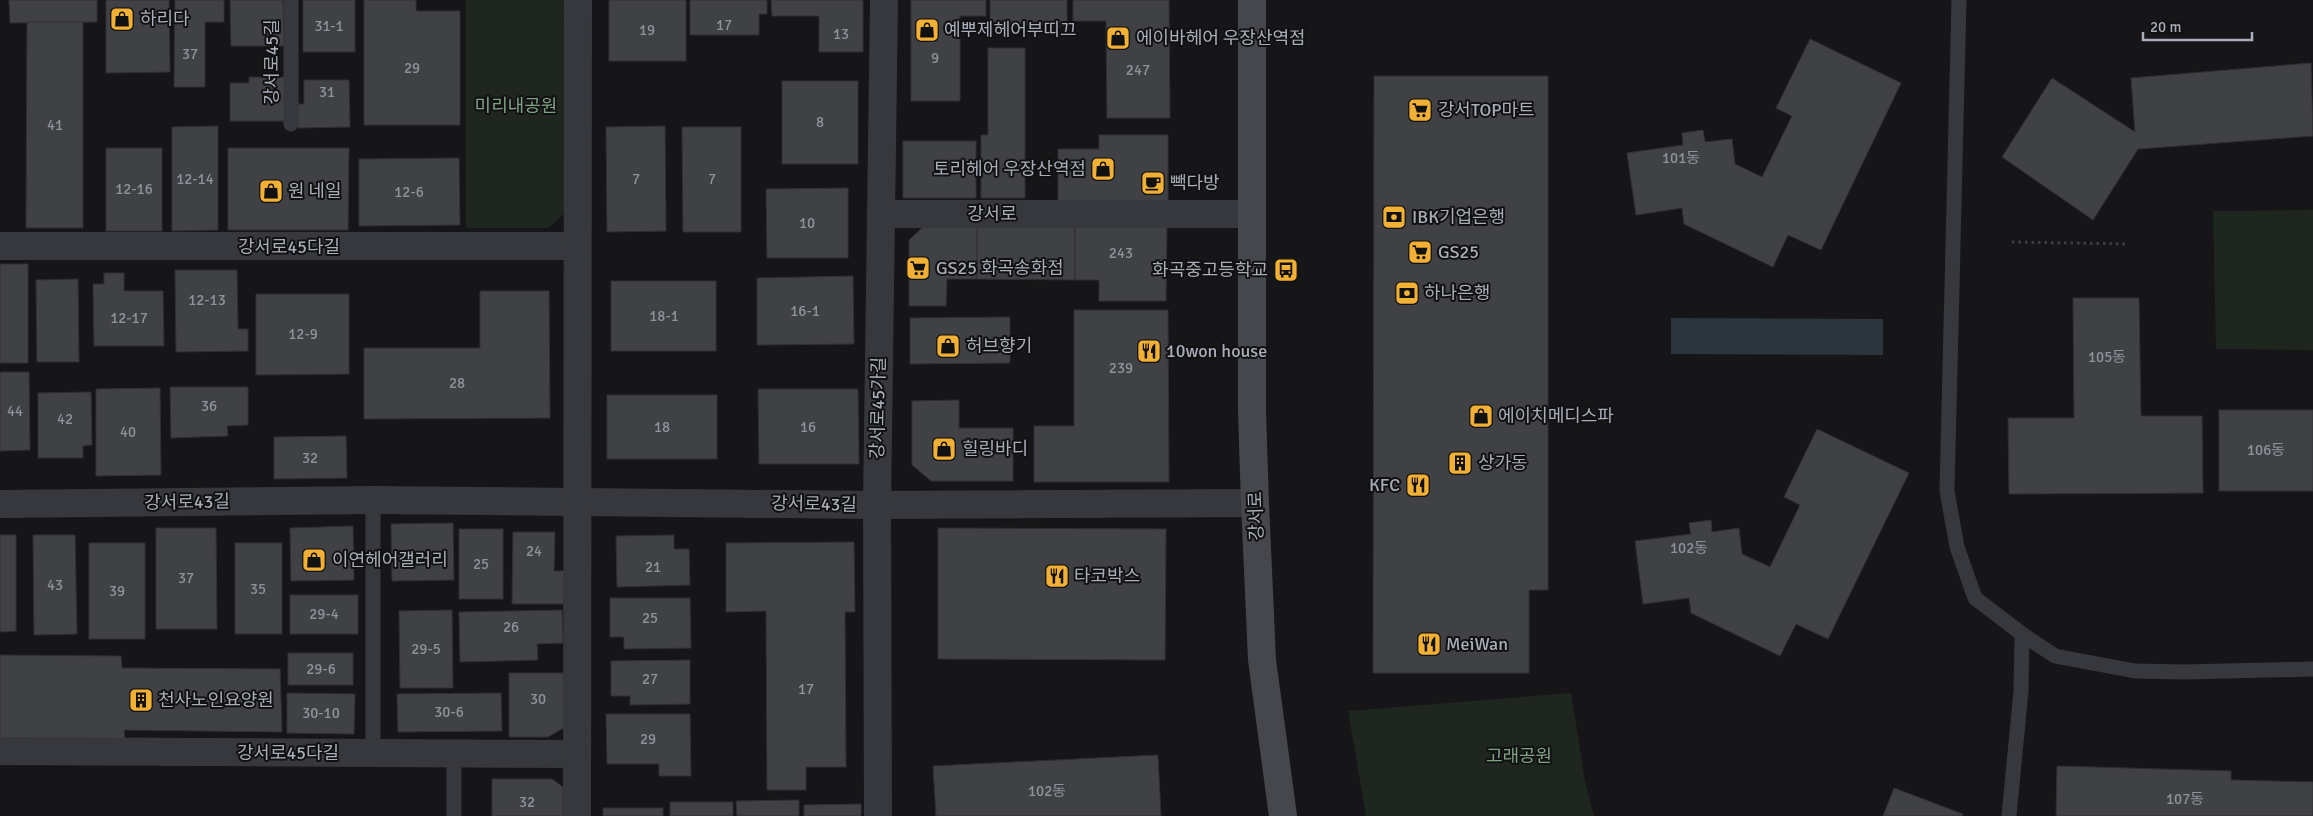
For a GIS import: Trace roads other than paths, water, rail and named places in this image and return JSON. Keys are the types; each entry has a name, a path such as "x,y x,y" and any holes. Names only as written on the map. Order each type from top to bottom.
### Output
{"main road":[{"name":"강서로","path":"1252,0 1252,412 1255,503 1262,660 1283,816"}],"street":[{"path":"576,816 578,0"},
{"name":"강서로45가길","path":"878,816 877,505 884,0"},
{"name":"강서로","path":"881,214 1252,214"},
{"name":"강서로45다길","path":"0,246 577,246"},
{"name":"강서로43길","path":"0,504 374,500 877,505 1255,503"},
{"name":"강서로45다길","path":"0,751 576,754"}],"lane":[{"name":"강서로45길","path":"291,0 291,124"},
{"path":"1959,0 1947,491 1957,547 1975,598 2022,634 2055,656 2135,671 2313,669"},
{"path":"374,500 374,753"},
{"path":"2010,816 2021,691 2022,634"},
{"path":"454,753 454,816"}],"place":[{"name":"하리다","path":"122,19"},
{"name":"예뿌제헤어부띠끄","path":"927,30"},
{"name":"에이바헤어 우장산역점","path":"1118,38"},
{"name":"강서TOP마트","path":"1420,110"},
{"name":"토리헤어 우장산역점","path":"1103,169"},
{"name":"빽다방","path":"1153,183"},
{"name":"원 네일","path":"271,191"},
{"name":"IBK기업은행","path":"1394,217"},
{"name":"GS25","path":"1420,252"},
{"name":"GS25 화곡송화점","path":"918,268"},
{"name":"화곡중고등학교","path":"1286,270"},
{"name":"하나은행","path":"1407,293"},
{"name":"허브향기","path":"948,346"},
{"name":"10won house","path":"1149,351"},
{"name":"에이치메디스파","path":"1481,416"},
{"name":"힐링바디","path":"944,449"},
{"name":"상가동","path":"1460,463"},
{"name":"KFC","path":"1418,485"},
{"name":"이연헤어갤러리","path":"314,560"},
{"name":"타코박스","path":"1057,576"},
{"name":"MeiWan","path":"1429,644"},
{"name":"천사노인요양원","path":"141,700"}],"park label":[{"name":"미리내공원","path":"516,106"},
{"name":"고래공원","path":"1519,756"}]}
